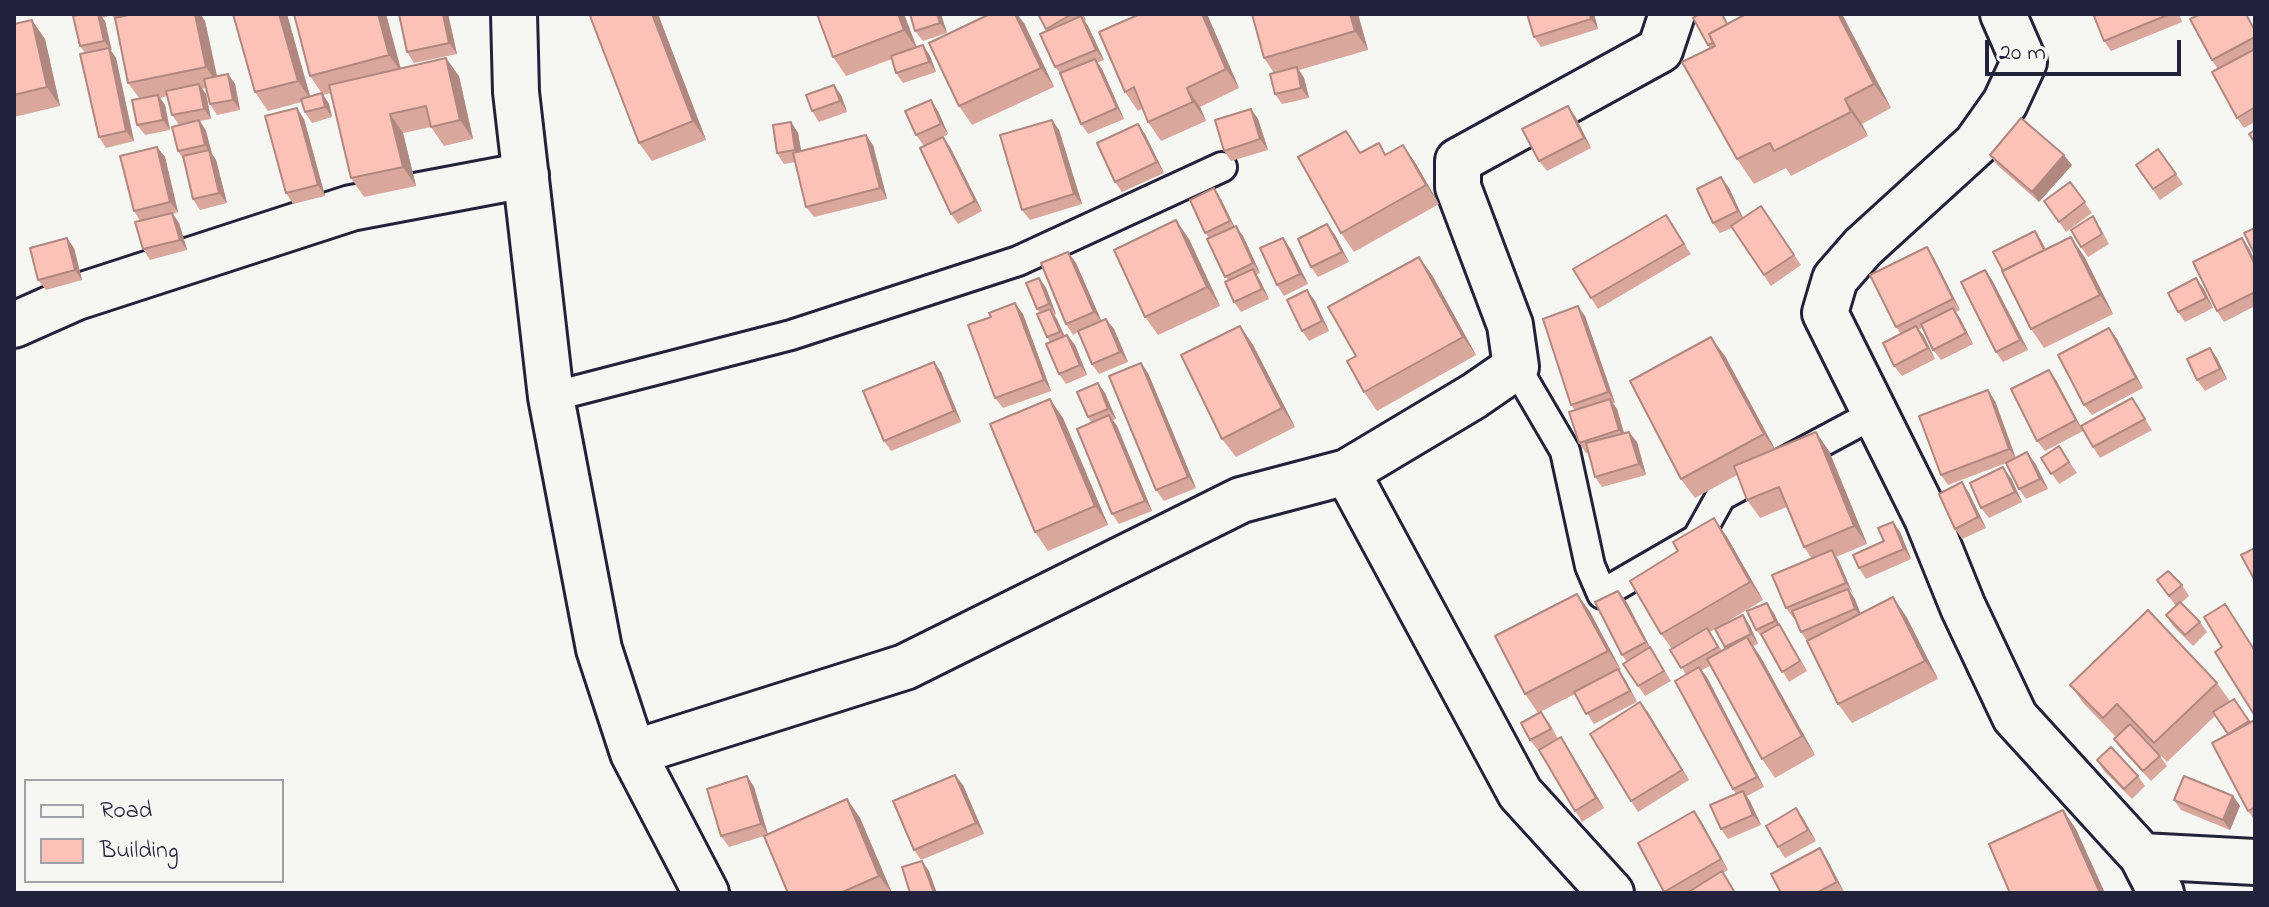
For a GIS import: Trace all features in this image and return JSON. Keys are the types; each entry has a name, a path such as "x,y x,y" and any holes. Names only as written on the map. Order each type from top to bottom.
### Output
{"street":[{"path":"514,14 516,92 551,397 599,649 633,753 706,893"},
{"path":"633,753 905,667 1241,500 1347,472 1474,396 1516,367 1510,325 1458,187 1458,161 1660,50 1672,14"},
{"path":"2003,14 2024,62 2005,103 1976,144 1863,247 1835,279 1825,313 1842,353 1876,413 1927,518 1963,607 2015,717 2152,875 2255,862"},
{"path":"14,325 77,297 351,208 526,175"},
{"path":"1347,472 1520,793 1611,893"}],"lane":[{"path":"551,397 791,335 1018,261 1222,167"},
{"path":"1516,367 1565,451 1590,566 1602,594 1697,539 1721,496 1876,413"}],"building":[{"path":"98,14 104,41 80,46 73,16"},
{"path":"133,14 195,14 206,67 128,83 115,18"},
{"path":"233,14 279,14 298,81 255,92"},
{"path":"294,14 378,14 389,55 310,76"},
{"path":"399,14 443,14 449,43 407,52"},
{"path":"652,14 693,121 639,143 590,16"},
{"path":"817,14 898,14 904,30 833,57"},
{"path":"910,14 937,14 940,23 915,31"},
{"path":"990,14 1015,14 1041,68 959,106 929,43"},
{"path":"1038,14 1072,14 1046,29"},
{"path":"1140,14 1202,14 1226,69 1187,88 1193,102 1148,122 1134,87 1125,92 1099,32"},
{"path":"1252,14 1350,14 1355,31 1264,58"},
{"path":"1527,14 1590,14 1591,19 1534,37"},
{"path":"1700,14 1722,14 1727,24 1709,34 1713,43 1708,45 1693,18"},
{"path":"1746,14 1838,14 1874,84 1845,99 1851,112 1774,151 1770,143 1737,159 1682,62 1715,46 1709,34"},
{"path":"2170,14 2104,41 2094,16"},
{"path":"2201,14 2246,14 2255,37 2212,60 2190,19"},
{"path":"1081,16 1096,50 1055,67 1040,34"},
{"path":"32,20 47,87 14,95 14,24"},
{"path":"923,45 929,62 896,73 891,56"},
{"path":"109,48 126,131 99,137 80,54"},
{"path":"2255,49 2255,107 2237,118 2212,72"},
{"path":"446,58 460,120 431,127 426,106 390,114 403,167 351,178 329,85"},
{"path":"1095,59 1117,108 1081,124 1060,73"},
{"path":"1297,67 1301,88 1275,94 1270,74"},
{"path":"228,74 233,100 210,104 204,79"},
{"path":"199,84 204,109 172,115 166,91"},
{"path":"834,85 840,101 812,111 806,95"},
{"path":"322,93 325,107 305,112 301,99"},
{"path":"158,95 163,120 137,125 132,100"},
{"path":"931,100 941,124 916,135 905,111"},
{"path":"1568,106 1584,138 1539,161 1522,129"},
{"path":"297,108 318,185 286,193 265,116"},
{"path":"1251,109 1260,139 1224,151 1215,120"},
{"path":"2021,118 2064,155 2032,192 1990,155"},
{"path":"199,120 205,145 178,151 172,127"},
{"path":"1052,120 1074,194 1022,210 1000,135"},
{"path":"791,122 795,150 777,153 773,125"},
{"path":"1138,124 1157,162 1115,182 1097,143"},
{"path":"1346,131 1360,153 1379,143 1385,155 1403,145 1426,185 1341,233 1298,157"},
{"path":"866,135 880,188 806,207 793,153"},
{"path":"943,137 975,201 951,214 920,148"},
{"path":"157,147 170,202 134,211 120,156"},
{"path":"2158,149 2176,174 2153,189 2136,165"},
{"path":"209,150 219,193 193,199 183,156"},
{"path":"1721,177 1738,211 1713,223 1697,189"},
{"path":"2070,182 2085,202 2059,222 2044,201"},
{"path":"1214,188 1230,221 1205,233 1190,200"},
{"path":"1761,206 1794,255 1764,275 1731,226"},
{"path":"172,213 180,240 143,249 135,222"},
{"path":"1666,215 1684,244 1591,298 1573,269"},
{"path":"2093,216 2102,234 2081,247 2071,230"},
{"path":"1176,220 1207,287 1145,317 1114,250"},
{"path":"1327,224 1342,252 1311,267 1298,239"},
{"path":"1236,226 1253,263 1225,277 1207,239"},
{"path":"2255,228 2255,255 2244,233"},
{"path":"2035,231 2044,250 2003,271 1993,252"},
{"path":"2071,237 2100,295 2031,329 2002,271"},
{"path":"67,238 75,270 38,280 30,248"},
{"path":"1283,238 1300,274 1277,285 1260,248"},
{"path":"2242,238 2255,265 2255,292 2217,311 2193,262"},
{"path":"1927,247 1953,299 1896,327 1870,275"},
{"path":"1068,252 1094,312 1066,324 1041,263"},
{"path":"1419,257 1463,337 1364,392 1347,361 1356,356 1328,307"},
{"path":"1253,269 1262,289 1234,302 1225,282"},
{"path":"1985,270 2020,340 1996,352 1961,282"},
{"path":"1039,278 1049,304 1037,309 1026,283"},
{"path":"2196,278 2206,298 2178,312 2168,293"},
{"path":"1307,290 1322,321 1302,331 1287,300"},
{"path":"1015,303 1044,380 995,398 968,325 991,317 989,313"},
{"path":"1578,306 1608,392 1571,405 1543,319"},
{"path":"1953,308 1966,333 1933,350 1921,324"},
{"path":"1050,309 1060,332 1047,337 1037,314"},
{"path":"1106,319 1120,352 1092,364 1078,331"},
{"path":"1240,326 1282,408 1222,439 1181,355"},
{"path":"1916,326 1928,348 1894,366 1883,343"},
{"path":"2109,328 2136,378 2084,405 2058,355"},
{"path":"1067,335 1080,365 1059,374 1046,344"},
{"path":"1711,337 1764,434 1681,479 1630,381"},
{"path":"2210,348 2220,369 2197,380 2187,359"},
{"path":"934,362 954,411 884,441 863,391"},
{"path":"1141,363 1188,477 1156,490 1109,376"},
{"path":"2049,370 2076,420 2037,441 2011,389"},
{"path":"1098,383 1108,409 1088,417 1077,392"},
{"path":"1988,390 2009,449 1941,475 1919,416"},
{"path":"2132,398 2145,419 2093,447 2081,426"},
{"path":"1050,399 1095,506 1035,532 990,424"},
{"path":"1610,399 1619,430 1579,443 1569,412"},
{"path":"1109,415 1145,501 1112,514 1077,429"},
{"path":"1629,432 1639,464 1595,477 1586,443"},
{"path":"1816,432 1854,526 1804,547 1779,487 1747,500 1734,466"},
{"path":"2059,446 2069,462 2051,474 2041,458"},
{"path":"2027,452 2040,479 2019,489 2006,463"},
{"path":"2003,467 2015,492 1981,508 1970,483"},
{"path":"1962,482 1978,517 1955,529 1939,494"},
{"path":"1714,518 1750,582 1661,634 1630,581 1678,551 1673,542"},
{"path":"1893,522 1904,549 1859,568 1853,555 1884,541 1878,528"},
{"path":"2255,548 2255,581 2241,555"},
{"path":"1832,550 1846,583 1786,608 1772,575"},
{"path":"2168,571 2182,585 2169,596 2157,580"},
{"path":"1848,589 1855,609 1801,632 1792,611"},
{"path":"1618,591 1646,642 1622,655 1595,602"},
{"path":"1577,594 1608,651 1525,694 1495,636"},
{"path":"1893,597 1925,661 1838,704 1807,641"},
{"path":"2180,602 2200,622 2185,635 2166,615"},
{"path":"1767,603 1775,621 1756,630 1747,611"},
{"path":"2225,604 2255,651 2255,716 2215,652 2222,647 2204,617"},
{"path":"2148,610 2217,683 2154,743 2117,704 2103,718 2070,685"},
{"path":"1743,615 1751,634 1725,647 1715,629"},
{"path":"1779,624 1800,661 1782,672 1761,634"},
{"path":"1707,628 1718,647 1681,668 1670,650"},
{"path":"1747,637 1802,736 1762,759 1707,659"},
{"path":"1650,647 1664,671 1638,686 1623,664"},
{"path":"1699,667 1757,777 1733,789 1675,681"},
{"path":"1618,669 1630,691 1586,714 1574,692"},
{"path":"2234,699 2249,721 2228,734 2213,712"},
{"path":"1640,702 1682,770 1631,801 1590,734"},
{"path":"1541,712 1551,729 1530,740 1521,723"},
{"path":"2255,720 2255,807 2248,811 2212,743"},
{"path":"2130,724 2160,756 2143,771 2114,739"},
{"path":"1561,737 1596,798 1575,811 1539,750"},
{"path":"2111,747 2138,776 2124,789 2097,760"},
{"path":"955,775 976,823 914,850 893,801"},
{"path":"747,776 761,824 721,836 707,789"},
{"path":"2184,776 2233,796 2223,820 2174,800"},
{"path":"1743,791 1753,815 1721,829 1710,805"},
{"path":"847,799 879,876 840,893 788,893 764,836"},
{"path":"1796,808 1808,830 1778,847 1766,826"},
{"path":"2063,810 2100,893 2010,893 1989,844"},
{"path":"1694,811 1721,859 1664,892 1638,843"},
{"path":"1820,848 1837,882 1816,893 1781,893 1771,874"},
{"path":"922,861 934,893 910,893 902,867"},
{"path":"1722,871 1735,893 1687,893"}]}
